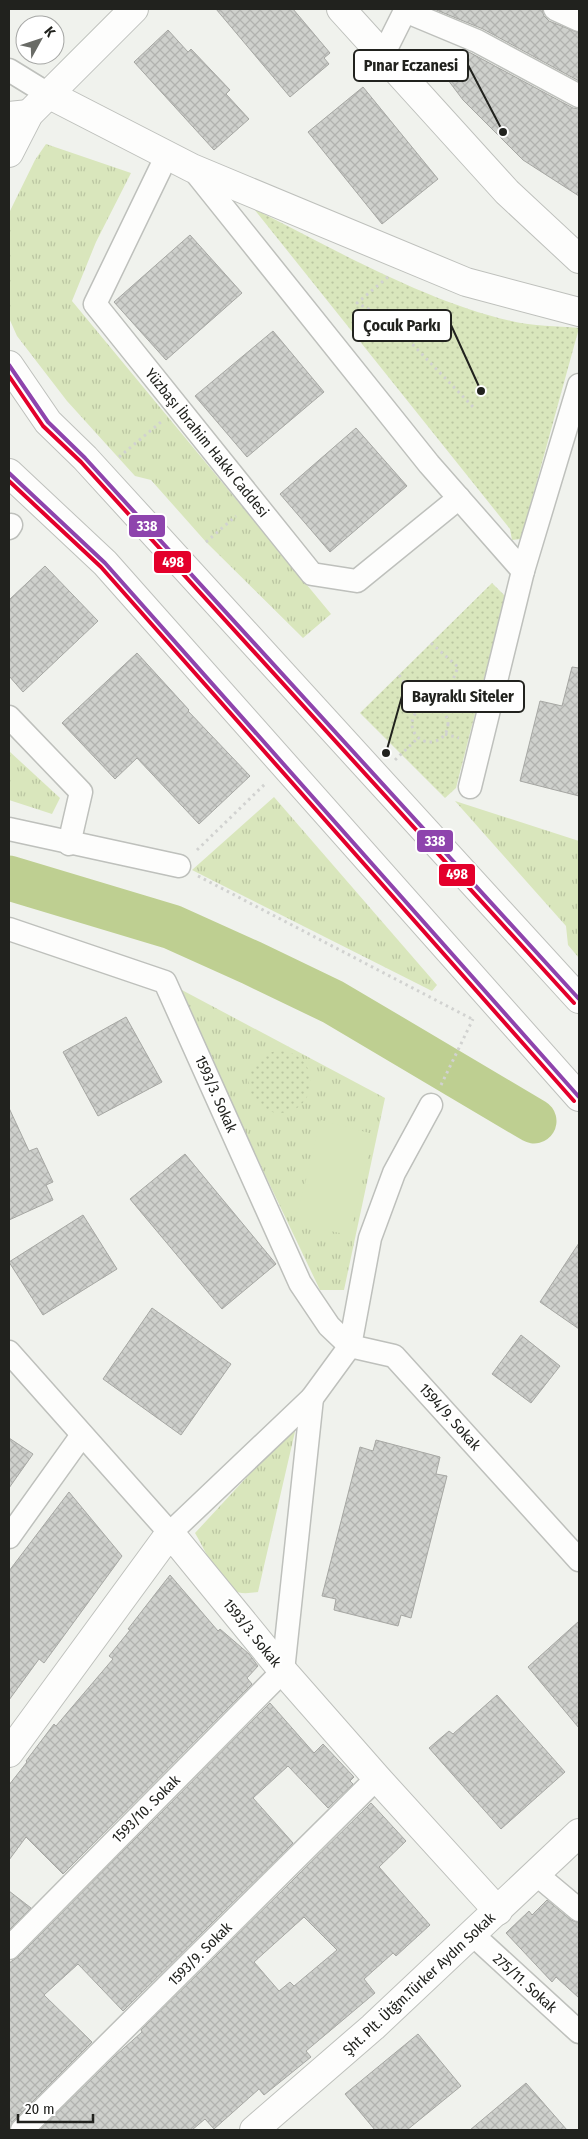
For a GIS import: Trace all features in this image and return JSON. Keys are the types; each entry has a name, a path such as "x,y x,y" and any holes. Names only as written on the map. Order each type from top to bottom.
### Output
{"main road":[{"path":"9,153 16,118 48,94 134,9"},
{"path":"341,9 507,192 579,259"},
{"path":"48,94 192,168 395,253 466,282 579,312"},
{"path":"9,365 48,422 99,474 579,1000"},
{"path":"9,473 105,563 579,1097"},
{"path":"9,1753 170,1533"},
{"name":"1593/3. Sokak","path":"170,1533 283,1671 498,1911"},
{"name":"Şht. Plt. Ütğm.Türker Aydın Sokak","path":"254,2130 373,2028 579,1833"}],"street":[{"path":"555,9 579,20"},
{"path":"383,54 406,10 477,41 579,96"},
{"path":"9,70 48,94"},
{"name":"Yüzbaşı İbrahim Hakkı Caddesi","path":"167,155 95,304 312,574 357,581 459,498"},
{"path":"192,168 429,464 523,571"},
{"path":"470,787 523,571 579,385"},
{"path":"9,717 81,792 69,844"},
{"path":"9,828 69,844 179,866"},
{"name":"1593/3. Sokak","path":"9,929 165,982 300,1283 329,1326 350,1346"},
{"path":"170,1533 312,1398 350,1346 370,1238 394,1173 431,1106"},
{"name":"1594/9. Sokak","path":"350,1346 394,1356 579,1560"},
{"name":"1593/3. Sokak","path":"9,1352 170,1533"},
{"path":"283,1671 312,1398"},
{"path":"9,1537 82,1435"},
{"name":"1593/10. Sokak","path":"9,1948 283,1671"},
{"name":"1593/9. Sokak","path":"22,2130 377,1778"},
{"path":"536,1874 579,1910"},
{"name":"275/11. Sokak","path":"472,1934 579,2032"}],"path":[{"path":"395,253 389,276 357,303 390,320 474,409"},
{"path":"99,474 179,408"},
{"path":"206,542 253,500"},
{"path":"432,643 458,667 441,710"},
{"path":"399,675 422,708"},
{"path":"430,706 441,710 448,720 446,732 443,736 434,742 418,738 414,733 412,720 414,715 422,708 430,706"},
{"path":"390,757 394,761 418,738"},
{"path":"200,847 285,765"},
{"path":"179,866 472,1019 431,1106"}],"green space":[{"path":"46,144 131,173 96,242 72,301 331,614 303,638 206,542 151,480 135,476 67,401 17,336 9,318 9,213 35,160"},
{"path":"254,209 348,257 445,301 511,321 579,328 521,539 512,540 510,529"},
{"path":"492,583 505,596 456,788 445,798 360,713"},
{"path":"9,751 60,798 52,814 9,800"},
{"path":"274,797 437,985 432,991 192,870"},
{"path":"455,801 579,841 579,958 568,945 566,926"},
{"path":"180,989 385,1098 344,1290 320,1290 182,1001"},
{"path":"280,1051 292,1053 302,1060 309,1070 311,1082 309,1094 302,1104 292,1111 280,1113 268,1111 258,1104 251,1094 249,1082 251,1070 258,1060 268,1053"},
{"path":"321,1120 373,1134 350,1235 295,1224"},
{"path":"297,1423 258,1592 237,1592 231,1589 221,1578 195,1533"}],"building":[{"path":"216,9 293,9 330,53 324,58 329,64 290,97"},
{"path":"434,9 542,9 544,16 549,21 579,33 579,81 483,29"},
{"path":"168,30 188,52 191,49 230,90 226,94 249,119 214,150 134,62"},
{"path":"467,51 573,108 579,109 579,196 523,160 463,100 448,80"},
{"path":"363,87 438,179 382,224 308,132"},
{"path":"190,235 242,293 166,360 114,302"},
{"path":"273,331 324,392 247,457 195,396"},
{"path":"356,428 407,486 330,552 280,494"},
{"path":"45,566 98,621 23,692 9,676 9,600"},
{"path":"137,653 188,711 250,776 199,824 137,758 115,779 62,723"},
{"path":"572,667 579,668 579,796 520,781 540,701 562,706"},
{"path":"126,1017 162,1082 98,1116 63,1052"},
{"path":"9,1108 29,1151 37,1148 53,1182 46,1185 53,1200 9,1220"},
{"path":"185,1154 276,1264 222,1309 130,1199"},
{"path":"83,1215 117,1269 43,1315 9,1262"},
{"path":"579,1243 579,1329 540,1302"},
{"path":"152,1308 231,1364 181,1435 103,1379"},
{"path":"521,1335 560,1366 531,1403 492,1374"},
{"path":"9,1438 33,1454 9,1488"},
{"path":"376,1440 440,1457 436,1474 447,1476 411,1618 401,1615 398,1626 334,1610 336,1599 322,1596 360,1447 373,1451"},
{"path":"69,1492 122,1556 44,1663 39,1659 9,1700 9,1571"},
{"path":"170,1575 218,1631 220,1629 249,1654 258,1666 247,1678 252,1684 63,1874 26,1837 9,1860 9,1785 54,1724 56,1726 113,1659 109,1656"},
{"path":"579,1621 579,1728 528,1667"},
{"path":"497,1695 565,1772 501,1829 429,1748 449,1731 453,1734"},
{"path":"270,1703 314,1753 323,1744 354,1777 350,1781 353,1784 328,1808 288,1766 253,1798 293,1843 123,2011 78,1964 44,1995 92,2042 13,2121 9,2130 9,1963 18,1957"},
{"path":"371,1803 406,1841 379,1867 430,1925 396,1956 393,1953 364,1979 375,1993 306,2051 311,2057 264,2095 259,2089 214,2129 205,2119 192,2130 40,2130 142,2032 141,2030","holes":["304,1917 337,1950 294,1986 290,1982 279,1991 254,1962"]},
{"path":"9,1891 31,1908 9,1930"},
{"path":"547,1900 571,1920 579,1923 579,1998 556,1977 552,1982 506,1933 529,1911 532,1915"},
{"path":"418,2034 461,2086 407,2130 375,2130 345,2094"},
{"path":"526,2083 567,2130 470,2130"}],"waterway":[{"path":"9,878 172,927 252,963 333,1002 534,1121"}],"transit line":[{"name":"338","path":"9,365 48,422 85,458 579,999"},
{"name":"498","path":"9,376 43,426 81,462 574,1003"},
{"name":"338","path":"9,473 105,563 579,1097"},
{"name":"498","path":"9,481 101,567 574,1101"}],"place":[{"name":"Pınar Eczanesi","path":"503,132"},
{"name":"Çocuk Parkı","path":"481,391"},
{"name":"Bayraklı Siteler","path":"386,753"}]}
